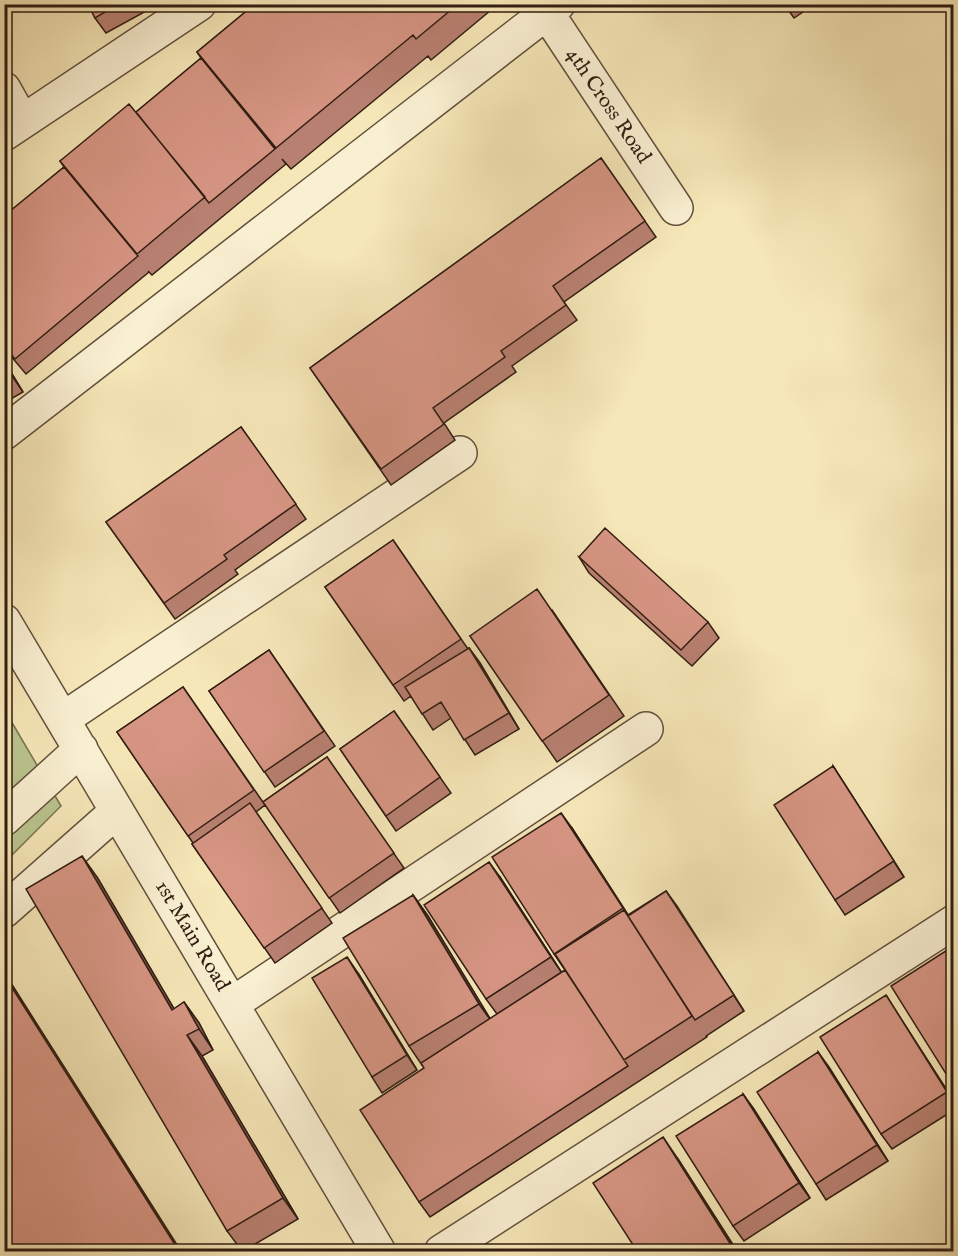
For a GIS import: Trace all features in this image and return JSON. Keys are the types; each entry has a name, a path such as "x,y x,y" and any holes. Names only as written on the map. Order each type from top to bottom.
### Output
{"street":[{"path":"4,89 13,127 199,4"},
{"path":"4,434 549,8"},
{"name":"4th Cross Road","path":"549,8 676,207"},
{"path":"63,719 460,453"},
{"name":"1st Main Road","path":"4,621 379,1251"},
{"path":"232,1004 646,729"},
{"path":"4,819 81,749"},
{"path":"4,911 117,811"},
{"path":"441,1251 954,922"}],"green space":[{"path":"4,709 61,806 5,862 4,862"}],"building":[{"path":"88,4 119,4 95,18"},
{"path":"255,4 458,4 416,39 413,35 276,148 197,52"},
{"path":"201,58 275,149 209,203 136,112"},
{"path":"129,104 205,197 137,254 60,161"},
{"path":"601,158 645,221 553,286 566,305 501,351 505,357 433,408 444,424 381,469 310,368"},
{"path":"64,167 138,256 15,359 4,346 4,216"},
{"path":"4,364 12,377 4,381"},
{"path":"241,427 296,504 224,555 227,559 164,603 106,522"},
{"path":"605,528 708,622 681,650 579,557"},
{"path":"393,540 461,639 393,685 325,587"},
{"path":"537,589 609,695 542,741 470,636"},
{"path":"469,648 509,713 464,740 441,702 422,714 405,687"},
{"path":"269,650 324,731 264,772 209,691"},
{"path":"183,687 254,790 188,836 117,732"},
{"path":"394,711 440,777 386,816 340,749"},
{"path":"327,757 394,853 329,898 263,802"},
{"path":"833,766 894,861 835,900 774,805"},
{"path":"250,803 322,908 264,948 192,844"},
{"path":"561,813 623,908 554,954 492,857"},
{"path":"82,856 172,1010 184,1002 199,1029 187,1035 283,1198 227,1231 26,889"},
{"path":"489,862 551,957 486,999 424,905"},
{"path":"666,891 734,995 695,1020 628,916"},
{"path":"413,895 479,1004 409,1046 343,938"},
{"path":"624,910 692,1016 624,1060 555,954"},
{"path":"952,947 954,949 953,1085 891,986"},
{"path":"347,957 407,1055 372,1077 312,978"},
{"path":"565,970 628,1066 419,1202 360,1110 424,1068 421,1063"},
{"path":"4,975 179,1251 4,1251"},
{"path":"886,995 947,1092 881,1134 820,1037"},
{"path":"818,1052 877,1145 816,1184 757,1092"},
{"path":"743,1094 799,1183 733,1226 676,1136"},
{"path":"663,1137 731,1245 721,1251 637,1251 593,1183"}]}
